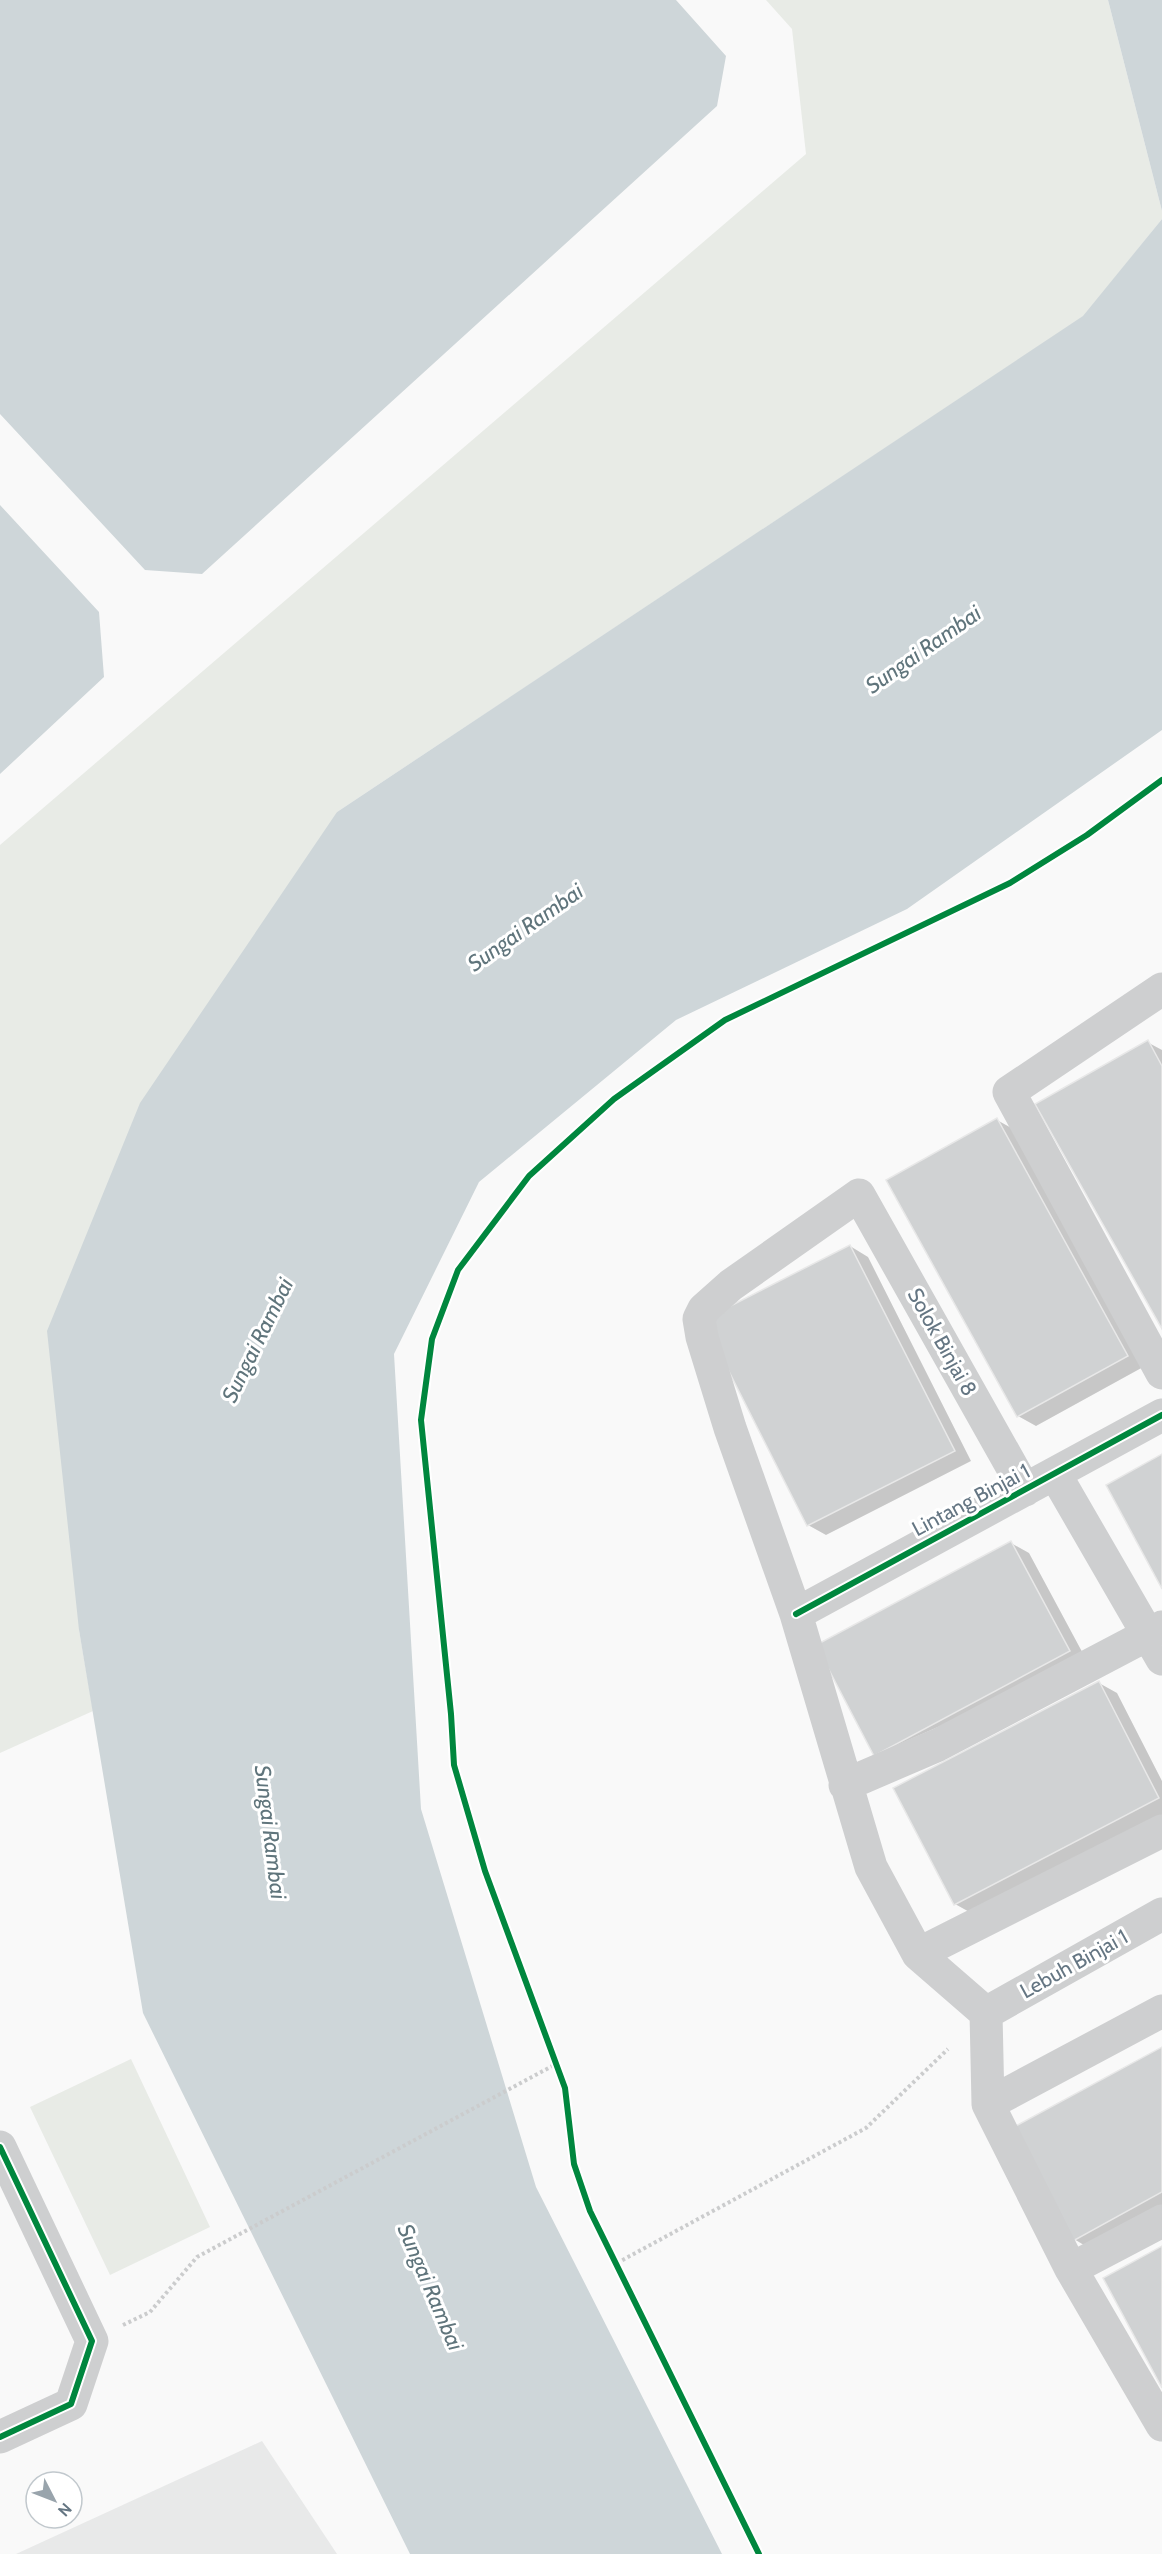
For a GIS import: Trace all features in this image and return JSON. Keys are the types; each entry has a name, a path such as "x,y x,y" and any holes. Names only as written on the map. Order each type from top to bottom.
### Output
{"street":[{"path":"1161,993 1009,1092 1162,1373"},
{"name":"Solok Binjai 8","path":"796,1614 730,1428 702,1337 699,1319 704,1310 731,1285 859,1195 1025,1490"},
{"name":"Lintang Binjai 1","path":"796,1614 1162,1415"},
{"path":"845,1785 938,1745 1158,1640 1055,1474"},
{"path":"796,1614 871,1867 918,1954 986,2013 987,2104 1071,2269 1161,2420"},
{"path":"918,1954 1162,1831"},
{"name":"Lebuh Binjai 1","path":"986,2013 1162,1914"},
{"path":"987,2104 1162,2011"},
{"path":"0,2147 92,2341 71,2404 0,2437"},
{"path":"1071,2269 1162,2221"}],"path":[{"path":"617,2263 866,2128 986,2013"},
{"path":"552,2053 559,2072"},
{"path":"92,2341 150,2312 197,2257 555,2064"},
{"path":"611,2252 622,2273"}],"shaded area":[{"path":"766,0 1108,0 1162,211 1162,219 1084,316 337,812 79,1630 93,1711 0,1753 0,845 806,154 792,29"},
{"path":"131,2059 210,2227 110,2275 30,2107"},
{"path":"262,2441 337,2554 16,2554 68,2530 84,2530 84,2523"}],"water":[{"path":"0,0 676,0 726,56 717,106 202,574 145,570 0,414"},
{"path":"1108,0 1162,0 1162,211"},
{"name":"Sungai Rambai","path":"1162,219 1162,730 907,909 676,1020 479,1182 394,1354 421,1809 536,2187 722,2554 410,2554 143,2013 79,1630 47,1331 140,1103 337,812 1083,316"},
{"path":"0,505 99,612 104,677 0,774"}],"building":[{"path":"1148,1040 1162,1066 1162,1329 1035,1104"},
{"path":"997,1118 1128,1356 1017,1417 886,1180"},
{"path":"850,1245 955,1451 807,1526 703,1320"},
{"path":"1162,1454 1162,1589 1106,1485"},
{"path":"1011,1541 1070,1651 874,1756 816,1645"},
{"path":"1099,1681 1159,1798 954,1905 893,1788"},
{"path":"1162,2047 1162,2192 1073,2241 1012,2128"},
{"path":"1162,2246 1162,2388 1103,2278"}],"cycle path":[{"path":"759,2554 590,2211 574,2164 565,2088 485,1871 454,1765 451,1714 421,1420 432,1339 458,1270 529,1176 614,1099 725,1020 1010,883 1087,835 1162,780"},
{"path":"796,1614 1162,1415"},
{"path":"0,2147 92,2341 71,2404 0,2437"}]}
